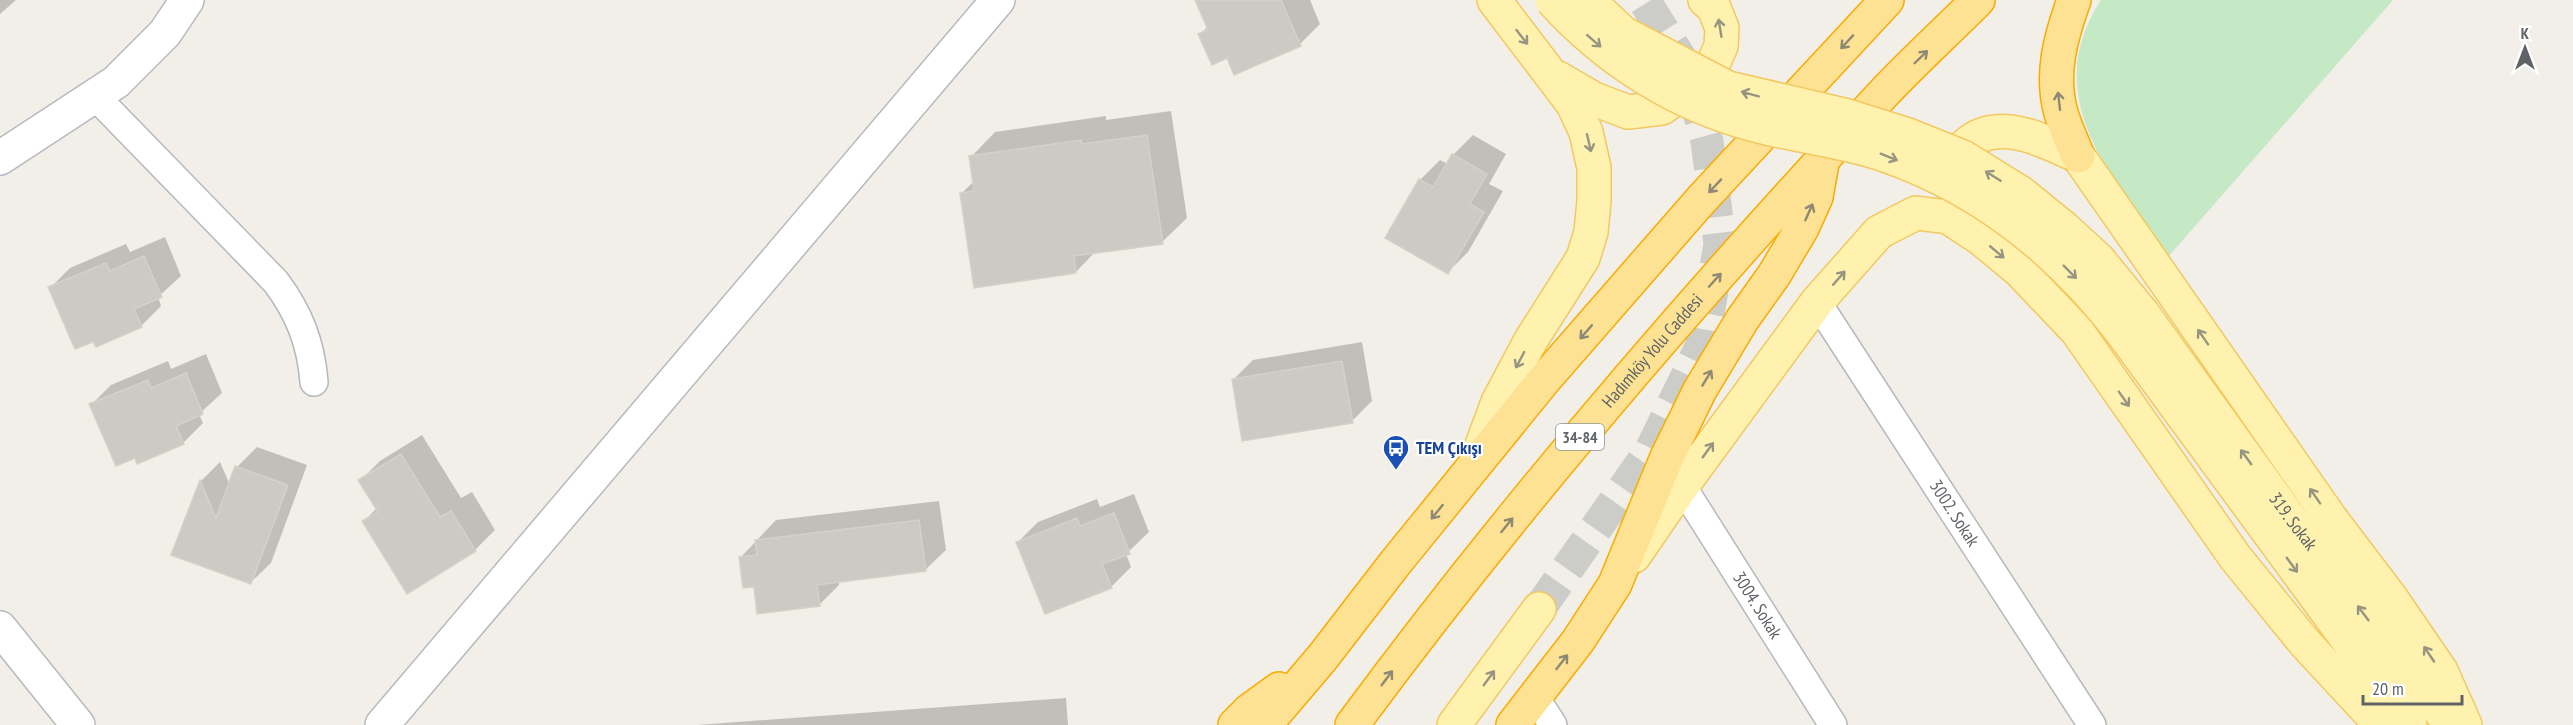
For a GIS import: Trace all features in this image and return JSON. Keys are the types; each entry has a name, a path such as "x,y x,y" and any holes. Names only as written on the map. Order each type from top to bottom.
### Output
{"highway":[{"path":"1265,725 1322,658 1544,380 1701,200 1887,0"},
{"name":"Hadımköy Yolu Caddesi","path":"1352,725 1454,590 1692,304 1884,93 1978,0"},
{"path":"2074,0 2060,40 2056,79 2061,112 2078,156"},
{"path":"1513,725 1578,641 1615,584 1667,457 1700,390 1802,228 1816,197 1823,161"},
{"path":"1235,725 1250,710 1322,658"}],"main road":[{"path":"1474,467 1498,402 1531,340 1583,258 1591,232 1594,168 1586,132 1574,104 1494,0"},
{"path":"1552,0 1613,58 1637,74 1705,109 1756,126 1880,154 1951,184 2006,217 2055,256 2091,293 2132,323"},
{"path":"1588,0 1623,33 1728,88 1844,115 1908,135 1963,158 2021,193 2098,259 2132,323"},
{"path":"1551,74 1594,99 1628,112 1662,108 1709,73 1721,46 1722,28 1714,8 1705,0"},
{"path":"1948,217 1942,193 1949,165 1972,138 2002,130 2038,138 2078,156 2331,519 2391,598 2441,671 2464,725"},
{"path":"1615,584 1682,486 1817,302 1880,232 1916,213 1948,217 1980,238 2019,270 2077,331 2235,557 2305,643 2381,725"},
{"name":"319. Sokak","path":"2132,323 2410,725"},
{"name":"319. Sokak","path":"2132,323 2292,521 2451,725"},
{"path":"1454,725 1539,609"}],"street":[{"path":"0,158 116,82 165,33 187,0"},
{"path":"382,725 998,0"},
{"path":"95,96 276,282 292,304 305,331 314,382"},
{"name":"3002. Sokak","path":"1817,302 2091,725"},
{"name":"3004. Sokak","path":"1682,486 1833,725"},
{"path":"0,628 78,725"},
{"path":"1535,697 1553,725"}],"green space":[{"path":"2101,0 2393,0 2167,258 2106,167 2090,136 2080,104 2077,70 2083,36"}],"building":[{"path":"1195,0 1281,0 1301,46 1234,75 1227,58 1212,65 1198,34 1208,30"},
{"path":"1147,135 1163,244 1074,256 1076,273 974,288 960,193 974,191 969,156 1081,140 1082,144"},
{"path":"1452,154 1487,174 1470,204 1484,212 1448,274 1385,238 1419,179 1433,187"},
{"path":"144,256 162,297 134,309 142,327 96,347 93,342 75,349 48,287 106,263 110,271"},
{"path":"1342,361 1353,423 1242,441 1232,379"},
{"path":"186,373 203,414 176,426 184,444 137,464 135,458 116,466 89,404 148,380 151,388"},
{"path":"401,454 440,517 451,511 476,551 407,594 362,521 378,512 358,480"},
{"path":"235,466 288,485 251,584 171,555 200,480 216,518"},
{"path":"1114,513 1130,554 1102,564 1112,588 1045,614 1016,542 1077,518 1080,526"},
{"path":"919,520 926,571 817,585 820,606 757,614 754,587 743,588 739,557 757,555 755,540"}],"tunnel":[{"path":"1539,609 1651,450 1703,343 1720,244 1707,141 1687,69 1644,0"}],"place":[{"name":"TEM Çıkışı","path":"1396,471"}]}
